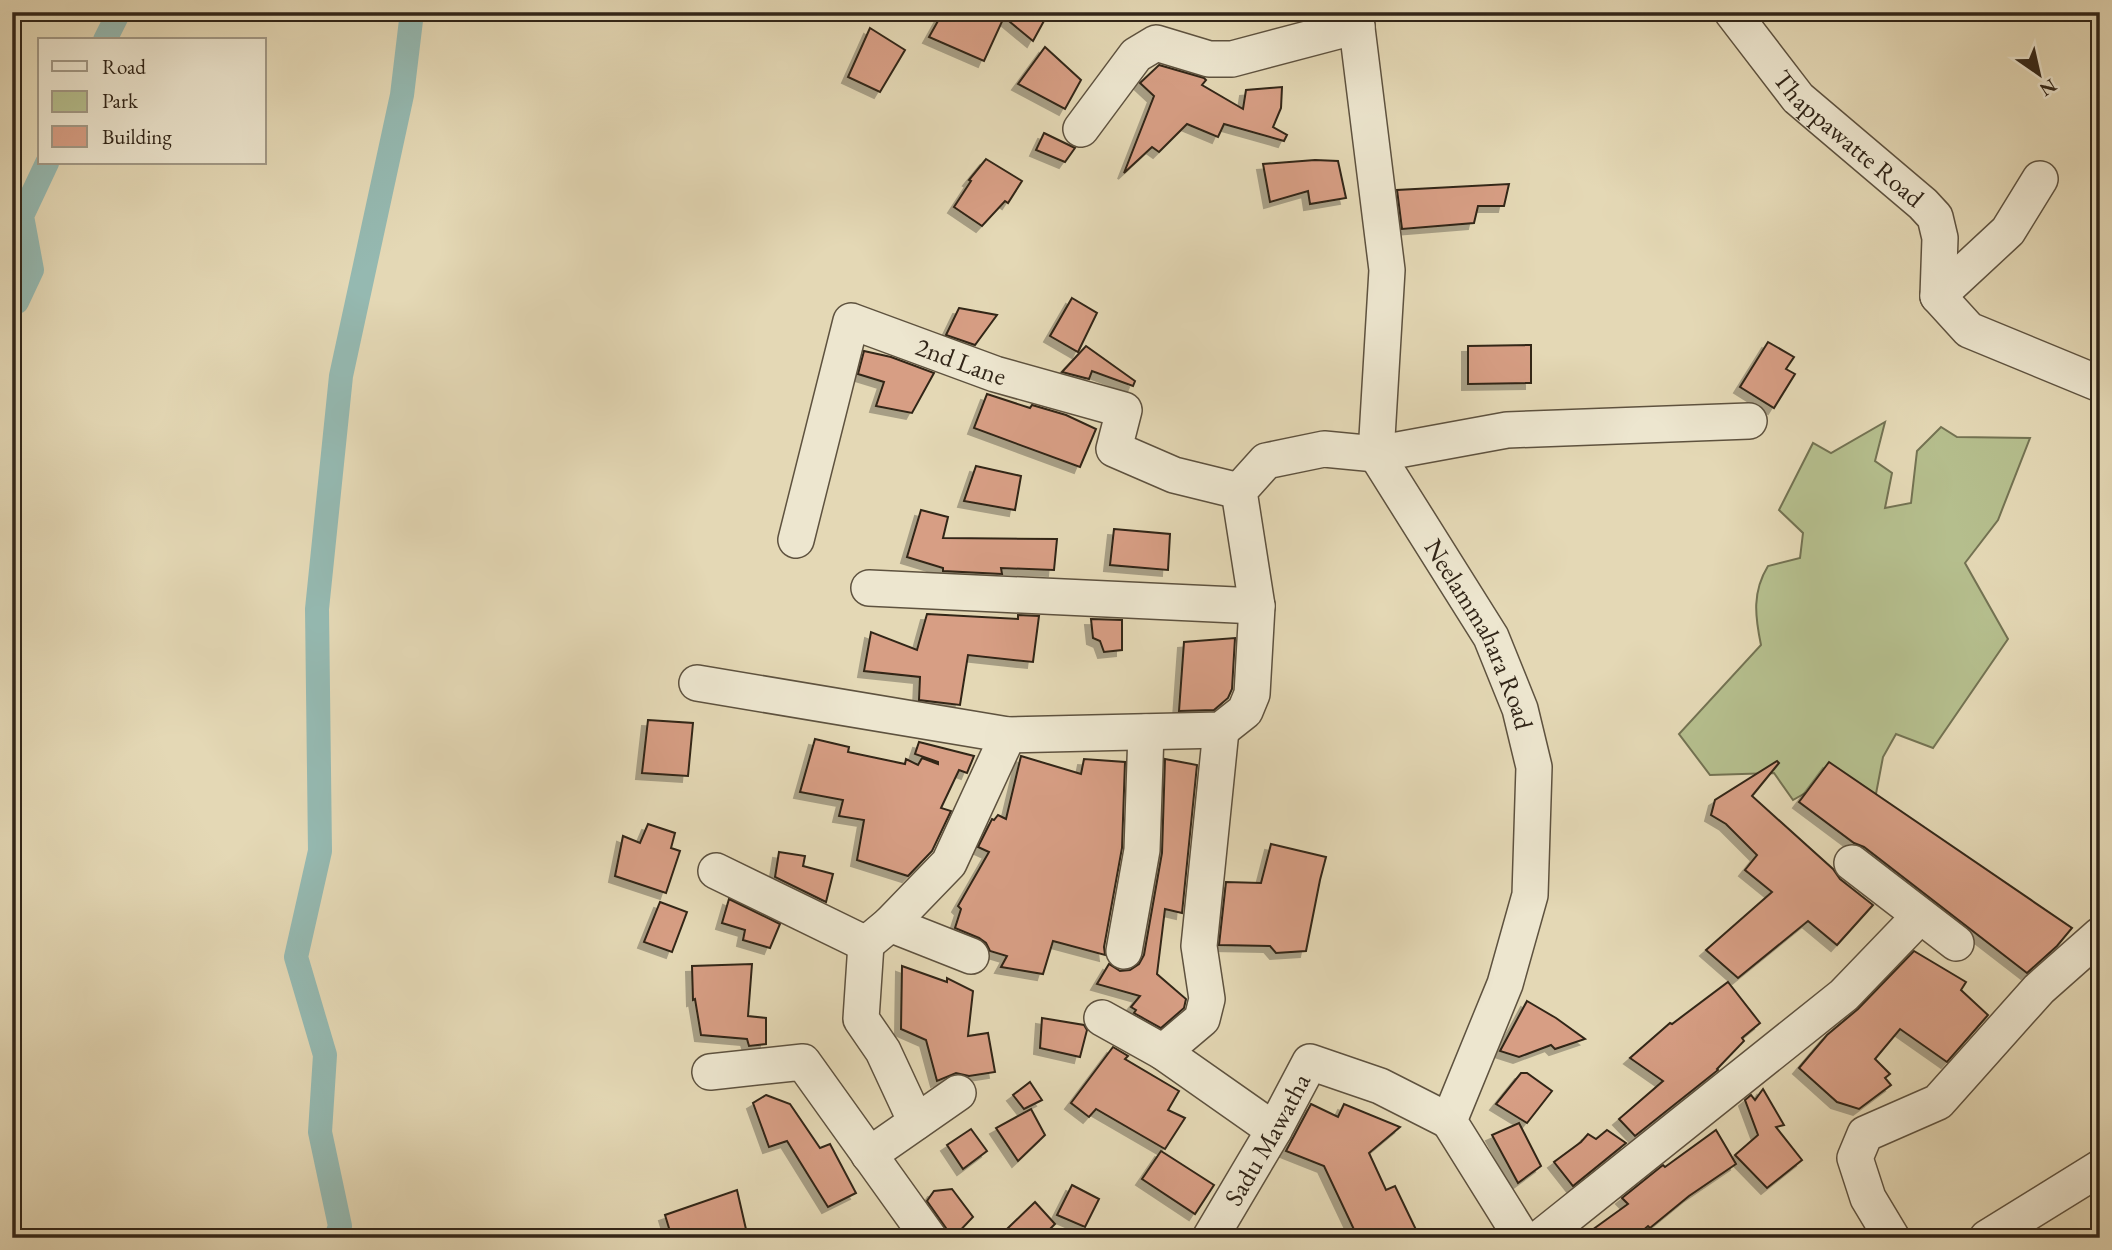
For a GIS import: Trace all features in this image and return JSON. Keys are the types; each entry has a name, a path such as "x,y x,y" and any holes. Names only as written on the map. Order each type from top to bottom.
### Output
{"street":[{"name":"Thappawatte Road","path":"1732,12 1798,98 1935,217 1940,238 1938,296"},
{"path":"1081,129 1136,55 1156,43 1209,58 1232,59 1356,19 1387,270 1376,454"},
{"path":"2040,179 2008,231 1938,296 1969,330 2100,384"},
{"name":"2nd Lane","path":"796,541 851,321 995,374 1124,411 1114,449 1174,475 1239,491"},
{"path":"696,683 1008,735 1220,730 1245,711 1252,694 1257,606 1239,491 1266,461 1324,449 1376,454 1507,430 1749,421"},
{"name":"Neelammahara Road","path":"1376,454 1491,637 1520,709 1534,767 1530,895 1505,984 1449,1121"},
{"path":"869,588 1257,606"},
{"path":"1163,1052 1202,1019 1207,999 1199,946 1220,730"},
{"path":"1124,951 1142,850 1146,732"},
{"path":"916,1122 883,1051 861,1019 878,934 949,863 1008,735"},
{"path":"1852,863 1956,943"},
{"path":"716,871 878,934 971,956"},
{"path":"1540,1238 1844,995 1920,916"},
{"path":"1892,1238 1868,1198 1855,1158 1865,1134 1938,1102 2039,989 2100,935"},
{"path":"1102,1018 1163,1052 1275,1130"},
{"path":"710,1072 803,1062 929,1238"},
{"name":"Sadu Mawatha","path":"1210,1238 1275,1130 1310,1062 1381,1086 1449,1121"},
{"path":"869,1155 958,1093"},
{"path":"1449,1121 1522,1238"},
{"path":"1987,1238 2100,1168"}],"green space":[{"path":"1885,422 1875,461 1892,473 1885,508 1911,503 1917,451 1941,427 1957,437 2030,438 1998,520 1965,563 2008,639 1933,748 1896,734 1883,757 1875,799 1837,775 1793,800 1774,773 1710,775 1679,734 1761,645 1756,604 1759,585 1768,566 1800,558 1803,533 1779,510 1813,443 1831,453"}],"building":[{"path":"943,12 1035,12 1045,19 1033,41 1004,17 984,61 929,37"},
{"path":"870,28 905,50 880,92 848,77"},
{"path":"1045,47 1081,80 1065,109 1018,84"},
{"path":"1159,65 1204,78 1206,80 1202,85 1243,109 1246,90 1282,87 1281,108 1273,127 1287,135 1284,141 1224,124 1218,137 1187,124 1159,152 1152,147 1124,173 1154,96 1140,83"},
{"path":"1044,133 1075,148 1065,162 1036,150"},
{"path":"986,159 1022,181 1008,203 1005,201 982,226 954,207 971,181 969,180"},
{"path":"1338,161 1346,198 1310,204 1308,191 1270,202 1263,164"},
{"path":"1509,184 1504,206 1478,206 1474,223 1402,229 1397,190"},
{"path":"1072,298 1097,313 1078,352 1050,336"},
{"path":"959,308 997,315 975,345 946,335"},
{"path":"1768,342 1794,357 1786,369 1795,374 1774,408 1740,387"},
{"path":"1531,345 1531,383 1468,384 1468,346"},
{"path":"1086,346 1135,381 1133,386 1092,371 1089,379 1062,372"},
{"path":"864,351 891,357 934,373 912,413 876,406 884,382 858,374"},
{"path":"987,394 1030,408 1032,405 1066,415 1096,429 1080,467 974,428"},
{"path":"976,466 1021,476 1015,510 964,501"},
{"path":"921,510 948,517 943,538 1057,539 1054,570 1001,568 1002,574 943,571 943,568 907,557"},
{"path":"1114,529 1170,534 1168,570 1110,565"},
{"path":"927,614 1018,619 1018,615 1039,616 1033,662 968,655 960,705 919,700 920,677 864,671 871,632 917,650"},
{"path":"1091,619 1122,620 1122,650 1104,652 1100,641 1093,638"},
{"path":"1235,638 1232,689 1228,698 1214,710 1179,711 1184,642"},
{"path":"648,720 693,723 688,776 642,773"},
{"path":"815,739 849,747 848,752 905,764 906,759 918,765 922,758 938,764 915,754 919,742 974,756 967,773 959,770 941,808 951,811 932,851 908,876 857,860 864,820 839,816 843,800 800,792"},
{"path":"1021,756 1081,774 1084,759 1125,762 1122,848 1104,947 1105,955 1053,941 1043,974 1001,967 1007,956 990,951 986,943 979,938 955,928 961,909 958,906 989,852 978,847 992,819 998,815 1006,819"},
{"path":"1165,759 1197,765 1182,913 1165,909 1157,974 1186,999 1184,1008 1161,1028 1134,1013 1136,1010 1131,1007 1140,996 1097,984 1109,964 1120,971 1130,970 1139,964 1144,955 1162,853"},
{"path":"1777,761 1779,763 1752,796 1833,869 1840,879 1873,905 1837,945 1808,921 1738,978 1706,950 1772,892 1745,870 1757,855 1726,824 1711,815 1715,800"},
{"path":"1829,762 2072,928 2057,946 2027,973 1864,847 1854,843 1799,802"},
{"path":"648,824 675,833 671,848 680,851 666,893 615,876 623,836 640,843"},
{"path":"1271,844 1326,857 1306,951 1276,953 1270,946 1219,945 1226,882 1261,883"},
{"path":"779,852 805,856 803,866 833,874 826,902 775,877"},
{"path":"729,899 780,924 770,948 743,940 745,930 722,923"},
{"path":"660,902 687,912 672,952 644,942"},
{"path":"1914,951 1966,982 1961,990 1988,1015 1947,1062 1900,1029 1875,1059 1890,1074 1885,1078 1891,1085 1859,1109 1837,1102 1799,1068 1827,1035 1858,1009"},
{"path":"752,964 748,1016 766,1018 766,1044 749,1046 747,1039 701,1035 695,999 693,1000 692,966"},
{"path":"902,966 947,982 947,978 973,991 968,1036 988,1033 995,1072 969,1076 956,1073 937,1081 926,1040 901,1029"},
{"path":"1728,982 1760,1023 1742,1038 1744,1041 1718,1070 1635,1136 1619,1119 1663,1081 1630,1058 1670,1023"},
{"path":"1527,1001 1585,1039 1555,1049 1551,1045 1519,1057 1500,1051"},
{"path":"1042,1018 1084,1025 1087,1030 1080,1057 1040,1048"},
{"path":"1113,1047 1128,1056 1125,1059 1179,1091 1168,1110 1185,1118 1165,1149 1096,1109 1089,1117 1071,1103"},
{"path":"1521,1073 1527,1073 1552,1091 1527,1123 1496,1104"},
{"path":"1030,1082 1042,1100 1024,1109 1013,1095"},
{"path":"1763,1089 1784,1125 1776,1127 1802,1160 1767,1188 1735,1155 1758,1135 1745,1100 1751,1095 1755,1100"},
{"path":"766,1095 790,1104 820,1148 830,1144 856,1193 828,1207 787,1141 769,1147 753,1103"},
{"path":"1311,1104 1338,1117 1344,1104 1400,1127 1369,1153 1386,1190 1395,1186 1420,1238 1358,1238 1324,1166 1286,1151"},
{"path":"1031,1109 1045,1135 1018,1161 996,1128"},
{"path":"1519,1123 1541,1166 1518,1183 1492,1135"},
{"path":"971,1129 987,1151 963,1169 947,1145"},
{"path":"1607,1130 1626,1143 1573,1186 1554,1162 1588,1134 1596,1139"},
{"path":"1716,1130 1736,1164 1634,1238 1581,1238 1628,1204 1622,1198 1663,1165 1665,1167"},
{"path":"1161,1151 1214,1185 1195,1214 1142,1179"},
{"path":"1072,1185 1099,1199 1085,1227 1057,1215"},
{"path":"952,1189 973,1217 953,1238 927,1201 934,1191"},
{"path":"737,1190 748,1238 672,1238 665,1215"},
{"path":"1035,1202 1055,1224 1041,1238 1019,1238 1008,1228"}],"waterway":[{"path":"106,38 119,12"},
{"path":"336,1238 340,1226 320,1132 325,1055 296,957 320,851 317,609 341,376 402,95 412,12"},
{"path":"12,302 17,302 32,270 22,216 47,164"}]}
